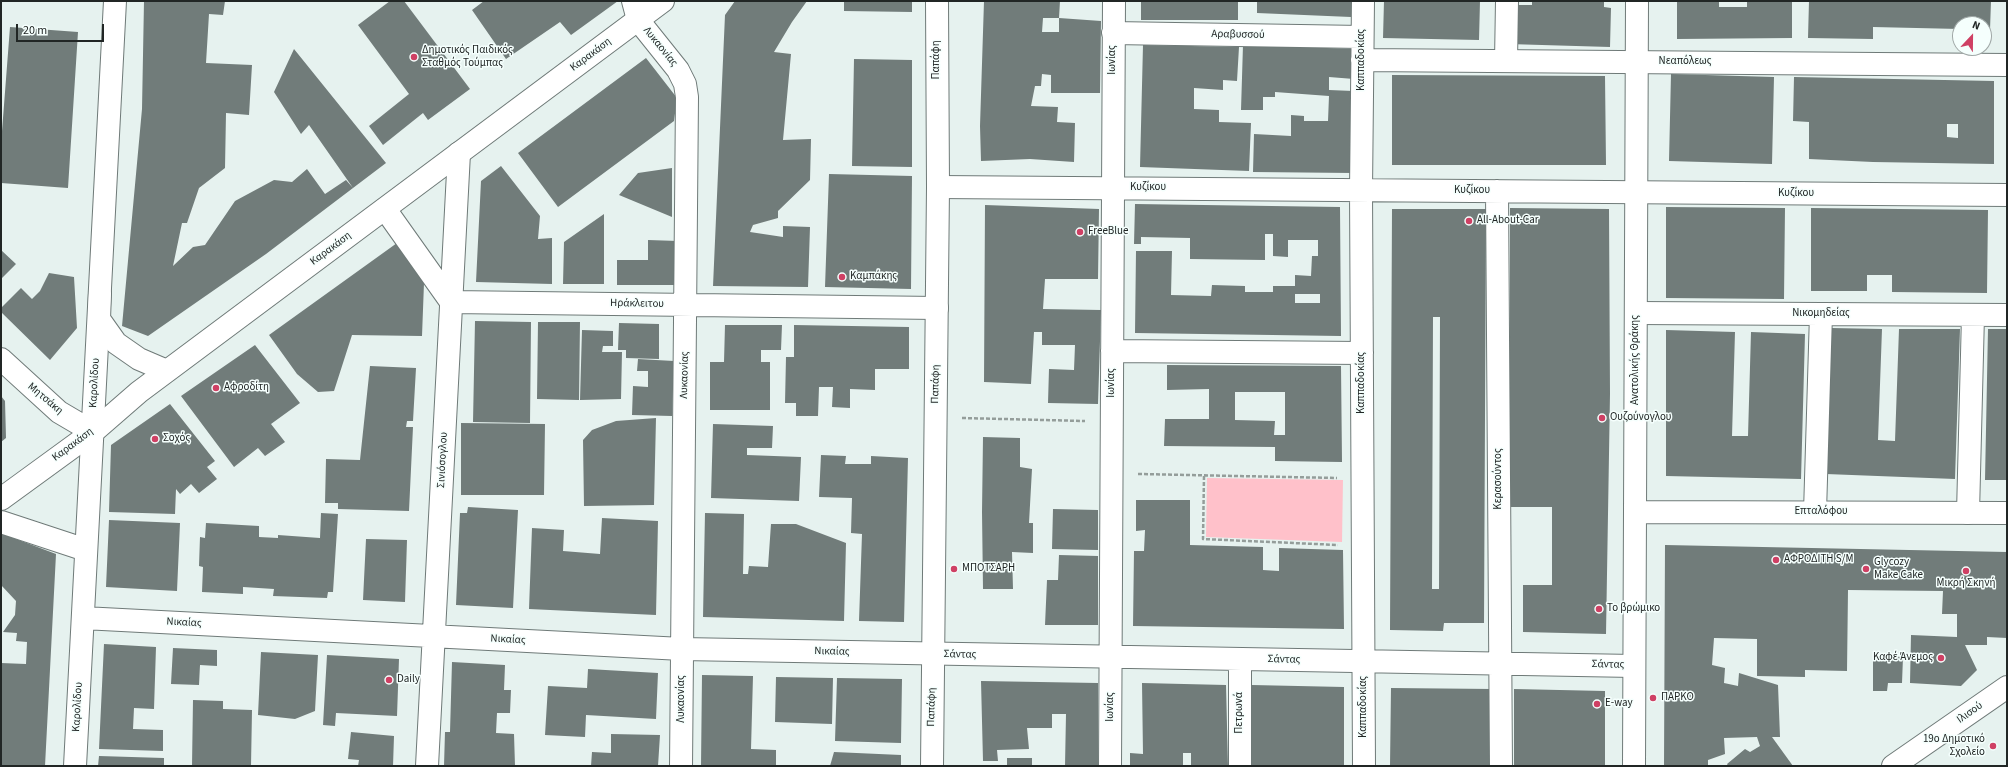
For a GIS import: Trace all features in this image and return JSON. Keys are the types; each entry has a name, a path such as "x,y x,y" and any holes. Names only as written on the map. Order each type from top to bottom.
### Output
{"street":[{"name":"Καρολίδου","path":"75,766 115,1"},
{"name":"Καρακάση","path":"1,499 92,432 139,392 459,154 636,10 663,1"},
{"name":"Παπάφη","path":"932,766 938,187 937,1"},
{"name":"Ιωνίας","path":"1110,766 1114,1"},
{"name":"Καππαδοκίας","path":"1363,1 1361,190 1364,766"},
{"path":"1506,61 1507,1"},
{"name":"Ανατολικής Θράκης","path":"1634,766 1637,1"},
{"name":"Λυκαονίας","path":"636,10 673,61 682,76 687,94 681,766"},
{"name":"Αραβυσσού","path":"1114,33 1362,37"},
{"name":"Νεαπόλεως","path":"1362,60 2007,65"},
{"name":"Σινιόσογλου","path":"428,766 459,154"},
{"name":"Κυζίκου","path":"938,187 2007,195"},
{"name":"Κερασούντος","path":"1497,191 1501,766"},
{"path":"385,209 451,302"},
{"path":"100,293 99,319 116,343 139,359 168,371"},
{"name":"Ηράκλειτου","path":"451,302 937,308"},
{"name":"Νικομηδείας","path":"1636,313 2007,315"},
{"path":"1815,512 1821,314"},
{"path":"1968,512 1973,315"},
{"path":"1112,351 1362,354"},
{"name":"Μητσάκη","path":"1,359 59,412 92,432"},
{"name":"Επταλόφου","path":"1635,512 2007,513"},
{"path":"1,522 86,550"},
{"name":"Νικαίας","path":"83,618 682,649 933,654"},
{"name":"Σάντας","path":"933,654 1634,666"},
{"name":"Πετρωνά","path":"1240,660 1240,766"},
{"name":"Ιλισού","path":"1892,766 2007,687"}],"path":[{"path":"936,417 1112,422"},
{"path":"1112,473 1363,478"},
{"path":"1204,476 1203,539 1363,546"}],"shaded area":[{"path":"1207,478 1343,480 1342,542 1206,537"}],"building":[{"path":"144,1 225,1 223,15 209,14 206,63 252,65 249,115 226,113 225,168 199,188 187,223 182,223 173,266 193,247 205,245 235,201 274,180 292,182 307,169 325,194 346,180 353,188 266,254 148,336 122,326 142,109"},
{"name":"Δημοτικός Παιδικός Σταθμός Τούμπας","path":"390,1 404,1 470,89 428,120 423,113 383,145 369,126 409,94 358,25"},
{"path":"484,1 618,1 571,35 560,22 506,59 472,10"},
{"path":"735,1 807,1 774,52 791,54 783,140 811,139 810,180 778,211 778,218 753,225 750,232 783,237 783,226 810,227 808,287 713,286 725,15"},
{"path":"844,1 912,1 912,12 844,11"},
{"path":"984,1 1060,1 1059,18 1101,21 1100,93 1051,93 1051,75 1042,74 1041,86 1035,86 1031,106 1058,107 1057,122 1075,123 1074,162 1030,159 981,161 980,126","holes":["1043,18 1059,18 1059,32 1042,32"]},
{"path":"1141,1 1238,1 1238,20 1141,20"},
{"path":"1257,1 1352,1 1351,17 1257,13"},
{"path":"1384,1 1480,1 1479,40 1383,38"},
{"path":"1532,1 1604,1 1604,7 1611,8 1610,47 1508,44 1509,5 1532,5"},
{"path":"1677,1 1719,1 1719,7 1747,7 1747,1 1792,1 1792,38 1677,39"},
{"path":"1809,1 1991,1 1990,16 1952,16 1952,29 1873,27 1873,39 1808,38"},
{"path":"10,27 78,32 68,188 1,183 1,144"},
{"path":"1143,45 1239,47 1237,81 1223,80 1223,90 1194,88 1194,109 1219,110 1219,122 1251,123 1249,171 1140,167"},
{"path":"1243,45 1355,49 1354,79 1329,77 1329,90 1353,91 1353,173 1253,172 1254,134 1291,136 1291,115 1304,116 1304,121 1328,121 1329,96 1275,92 1275,97 1263,97 1263,110 1241,110"},
{"path":"294,49 386,163 353,188 309,125 301,134 274,92"},
{"path":"646,58 677,98 674,121 558,207 518,153"},
{"path":"854,59 912,60 912,167 852,166"},
{"path":"1671,74 1774,77 1772,164 1669,161"},
{"path":"1392,75 1605,76 1606,165 1392,165"},
{"path":"1794,77 1994,81 1994,164 1873,162 1809,159 1809,122 1793,121","holes":["1947,124 1958,124 1958,138 1947,137"]},
{"path":"501,166 540,216 538,239 552,238 552,284 476,282 481,181"},
{"path":"672,168 672,217 619,195 638,173"},
{"path":"829,174 912,176 911,289 825,287"},
{"path":"1135,204 1340,207 1341,336 1135,333 1136,251 1172,251 1171,295 1211,296 1212,285 1245,286 1245,292 1273,292 1273,286 1295,286 1295,275 1311,276 1312,256 1318,256 1318,240 1288,240 1288,257 1273,256 1273,234 1265,234 1265,260 1190,259 1190,238 1141,237 1141,244 1134,244","holes":["1295,294 1320,294 1320,303 1295,303"]},
{"path":"985,205 1099,209 1098,279 1045,279 1043,309 1101,310 1098,404 1048,403 1049,369 1074,370 1075,345 1042,345 1042,332 1034,332 1031,384 984,382"},
{"path":"1666,207 1785,208 1784,299 1666,298"},
{"path":"1510,208 1609,209 1610,394 1606,634 1523,632 1523,585 1552,585 1552,507 1510,507"},
{"path":"1811,208 1988,210 1987,293 1892,292 1892,275 1867,275 1867,291 1811,291"},
{"path":"1392,209 1486,209 1484,623 1444,623 1443,631 1390,630","holes":["1433,317 1440,317 1439,589 1432,589"]},
{"path":"604,214 604,284 563,284 564,242"},
{"path":"648,240 678,241 679,285 617,285 617,260 648,260"},
{"path":"397,243 424,283 422,336 352,335 334,391 318,392 297,374 269,335"},
{"path":"1,250 16,264 1,279"},
{"path":"49,273 74,277 77,328 50,360 1,312 1,308 21,288 32,299 40,291"},
{"path":"475,321 531,322 530,423 473,422"},
{"path":"538,322 580,322 579,400 537,399"},
{"path":"619,323 659,324 659,359 626,358 626,350 618,350"},
{"path":"725,325 782,325 781,350 761,350 761,362 770,362 770,410 710,410 710,362 724,362"},
{"path":"794,325 909,327 909,369 875,369 875,390 850,389 850,408 832,407 833,387 819,387 818,416 796,416 796,403 785,403 786,357 794,357"},
{"path":"1831,328 1882,329 1878,440 1895,441 1899,329 1960,329 1955,479 1826,474"},
{"path":"1988,329 2007,329 2007,480 1985,480"},
{"path":"582,330 613,331 613,346 603,346 602,352 622,352 621,399 580,400"},
{"path":"1666,330 1735,332 1732,436 1748,436 1751,332 1805,334 1801,479 1666,476"},
{"path":"255,345 300,403 271,424 285,442 265,456 258,448 234,467 181,396"},
{"path":"638,359 674,361 672,416 632,415 633,386 648,387 648,371 637,371"},
{"path":"1167,365 1341,366 1342,462 1275,461 1275,447 1164,446 1165,419 1209,419 1209,389 1167,390","holes":["1235,392 1285,392 1285,435 1274,435 1275,421 1235,420"]},
{"path":"370,366 416,368 413,421 407,421 406,427 413,427 409,511 338,509 338,503 325,503 326,459 360,460"},
{"path":"1,396 5,401 6,438 1,442"},
{"path":"170,404 215,461 207,467 217,479 199,493 191,484 180,494 176,489 175,514 109,512 111,445"},
{"path":"656,418 654,505 584,506 583,440 592,430 616,421"},
{"path":"461,423 545,424 544,495 461,495"},
{"path":"713,424 773,426 772,448 747,448 747,455 801,457 799,501 711,498"},
{"path":"983,437 1020,438 1020,467 1032,469 1029,523 1033,523 1033,553 1012,552 1013,589 983,589"},
{"path":"821,455 846,456 845,464 871,464 871,456 908,458 904,622 859,621 862,534 851,533 852,498 819,497"},
{"path":"1136,500 1190,500 1190,545 1263,547 1263,570 1279,571 1279,548 1343,550 1344,629 1133,626 1134,551 1144,551 1145,530 1136,531"},
{"path":"468,507 518,510 513,608 456,605 460,513 467,513"},
{"path":"1053,509 1098,510 1098,550 1052,549"},
{"path":"321,513 338,514 333,592 328,592 327,598 273,596 274,589 243,587 243,594 202,592 203,567 199,566 200,537 205,538 206,523 259,526 259,537 278,538 278,535 320,538"},
{"path":"705,513 744,514 743,574 748,574 749,566 768,567 771,524 796,524 846,543 844,621 703,617"},
{"path":"602,518 658,521 656,615 529,609 532,528 564,530 563,551 600,554"},
{"path":"109,520 180,523 177,591 106,587"},
{"path":"3,534 56,554 45,766 1,766 1,663 26,664 27,642 16,641 17,633 3,632 15,615 16,601 1,585 1,535"},
{"path":"366,539 407,540 405,602 363,600"},
{"path":"1665,545 2007,552 2007,638 1987,637 1987,645 1965,645 1977,670 1961,686 1910,683 1911,635 1957,637 1957,614 1942,614 1943,591 1848,590 1847,671 1805,670 1805,677 1757,676 1757,639 1714,638 1712,665 1725,668 1724,683 1738,686 1739,673 1778,685 1780,737 1772,737 1793,766 1728,766 1727,764 1745,749 1750,752 1760,746 1757,737 1724,738 1725,754 1708,760 1708,766 1664,766"},
{"path":"1059,555 1098,556 1098,625 1045,625 1047,580 1058,580"},
{"path":"104,644 156,647 154,709 134,708 133,729 163,730 163,751 99,749"},
{"path":"173,648 217,650 217,666 200,665 199,685 171,684"},
{"path":"261,652 318,655 315,711 295,719 258,715"},
{"path":"327,655 399,659 397,716 336,713 335,726 323,725"},
{"path":"1873,656 1903,657 1902,683 1888,683 1887,691 1873,691"},
{"path":"452,662 505,665 504,690 511,690 510,713 497,713 496,733 514,734 515,766 444,766 445,732 450,732"},
{"path":"588,669 658,673 656,719 586,715 585,737 545,735 548,686 587,688"},
{"path":"702,675 753,676 751,749 776,750 776,766 701,766"},
{"path":"776,677 833,678 832,724 775,722"},
{"path":"837,678 902,679 901,743 835,741"},
{"path":"981,681 1098,683 1098,766 1065,766 1066,714 1052,714 1052,728 1027,728 1029,749 997,750 998,761 983,761"},
{"path":"1142,683 1226,685 1228,766 1191,766 1191,753 1183,753 1183,766 1130,766 1130,753 1143,754"},
{"path":"1252,685 1344,687 1344,766 1252,766"},
{"path":"1391,688 1493,689 1494,766 1390,766"},
{"path":"1514,689 1605,691 1605,766 1514,766"},
{"path":"193,700 223,701 223,709 252,710 251,766 192,766"},
{"path":"351,732 394,736 393,766 358,766 359,760 348,759"},
{"path":"611,734 660,735 658,766 591,766 592,752 611,753"},
{"path":"834,752 901,755 901,766 830,766"},
{"path":"99,756 164,758 164,766 98,766"},
{"path":"1007,758 1032,758 1032,766 1007,766"}],"place":[{"name":"Δημοτικός Παιδικός Σταθμός Τούμπας","path":"414,57"},
{"name":"All-About-Car","path":"1469,221"},
{"name":"FreeBlue","path":"1080,232"},
{"name":"Καμπάκης","path":"842,277"},
{"name":"Αφροδίτη","path":"216,388"},
{"name":"Ουζούνογλου","path":"1602,418"},
{"name":"Σοχός","path":"155,439"},
{"name":"ΑΦΡΟΔΙΤΗ S/M","path":"1776,560"},
{"name":"ΜΠΟΤΣΑΡΗ","path":"954,569"},
{"name":"Glycozy Make Cake","path":"1866,569"},
{"name":"Μικρή Σκηνή","path":"1966,571"},
{"name":"Το βρώμικο","path":"1599,609"},
{"name":"Καφέ Άνεμος","path":"1941,658"},
{"name":"Daily","path":"389,680"},
{"name":"ΠΑΡΚΟ","path":"1653,698"},
{"name":"E-way","path":"1597,704"},
{"name":"19ο Δημοτικό Σχολείο","path":"1993,746"}]}
